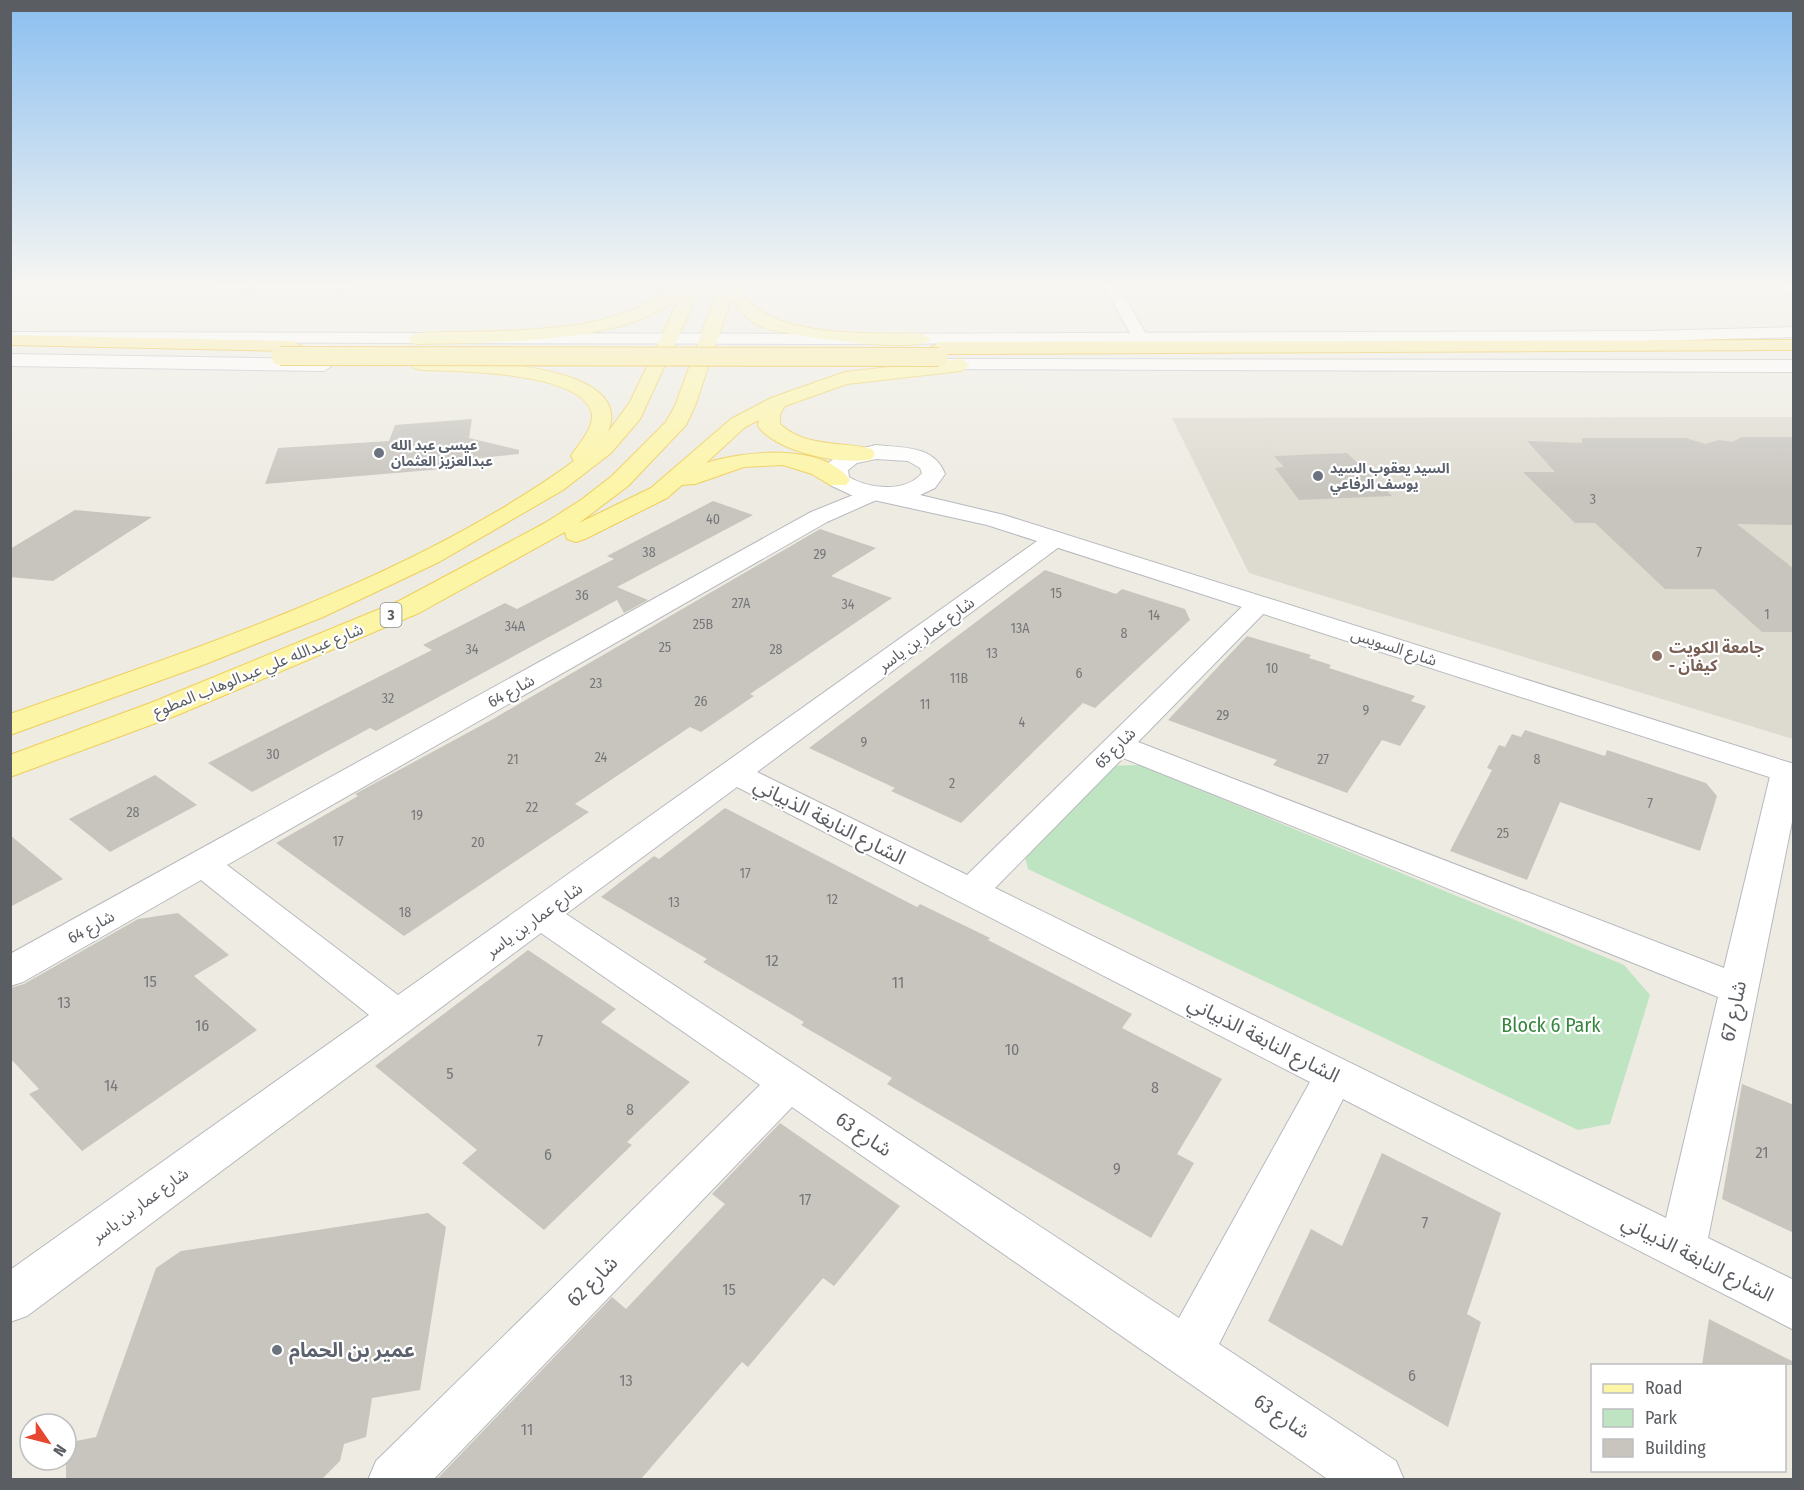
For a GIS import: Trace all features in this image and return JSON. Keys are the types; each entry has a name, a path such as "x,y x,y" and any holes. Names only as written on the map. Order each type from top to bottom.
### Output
{"highway":[{"path":"10,353 74,353"},
{"path":"787,353 1088,353"},
{"path":"1261,353 1293,361 1649,364 1690,367"},
{"path":"1544,353 1794,353"}],"main road":[{"path":"562,364 593,353"},
{"name":"3","path":"10,725 173,667 326,605 448,548 524,504 573,471 623,427 642,402 662,353"},
{"path":"10,360 287,365 656,364 701,353"},
{"name":"شارع عبدالله علي عبدالوهاب المطوع","path":"10,767 206,692 409,607 554,528 610,489 658,445 675,425 685,406 703,353"},
{"path":"707,353 800,365 1794,366"},
{"path":"787,353 786,356 800,365"},
{"name":"3","path":"421,364 542,374 585,390 598,403 602,415 596,433 573,471"},
{"path":"659,493 738,423 778,402 839,380 961,365"},
{"path":"778,402 769,420 774,431 813,447 864,454 901,453 923,459 933,467 934,474 924,485 909,490 878,493"},
{"path":"840,482 835,472 839,465 864,454"},
{"path":"409,607 498,572 708,468 739,459 771,459 802,463 821,469 840,482"},
{"name":"شارع السويس","path":"933,467 946,485 966,503 995,520"},
{"name":"شارع السويس","path":"840,482 995,520 1790,773"}],"street":[{"name":"شارع 64","path":"819,517 829,506 840,482"},
{"name":"شارع 64","path":"10,972 819,517 878,493"},
{"name":"شارع عمار بن ياسر","path":"10,1299 400,1018 1055,539"},
{"name":"شارع 65","path":"971,891 1259,604"},
{"path":"1118,745 1738,989"},
{"name":"الشارع النابغة الذبياني","path":"735,773 1794,1306"},
{"name":"شارع 67","path":"1682,1249 1738,989 1790,773"},
{"path":"203,864 400,1018"},
{"name":"شارع 63","path":"541,915 1377,1479"},
{"path":"1188,1352 1335,1075"},
{"name":"شارع 62","path":"395,1479 789,1083"}],"shaded area":[{"name":"جامعة الكويت - كيفان","path":"1793,417 1793,739 1249,573 1172,418"}],"green space":[{"name":"Block 6 Park","path":"1139,765 1624,965 1650,995 1610,1124 1578,1130 1028,869 1022,845 1104,766"}],"building":[{"name":"عيسى عبد الله عبدالعزيز العثمان","path":"472,419 469,438 519,450 519,454 469,459 467,467 265,484 278,448 389,441 395,425"},
{"path":"1742,437 1794,437 1794,525 1737,524 1794,569 1794,632 1762,632 1714,589 1665,589 1595,523 1575,523 1523,472 1555,472 1527,441 1582,443 1582,438 1686,438 1705,444 1719,440 1732,442"},
{"name":"السيد يعقوب السيد يوسف الرفاعي","path":"1347,453 1392,496 1299,500 1275,468 1284,467 1274,456"},
{"path":"713,501 753,515 617,587 648,600 624,613 617,600 376,731 370,728 252,792 208,763 432,650 423,645 505,603 517,609 614,559 607,556"},
{"path":"75,510 152,517 53,581 10,577 10,549"},
{"path":"820,529 876,548 831,576 892,598 750,694 754,696 701,732 690,727 575,804 589,812 404,936 276,843 358,796 355,794 493,719"},
{"path":"1045,570 1116,594 1122,589 1185,609 1190,620 1095,708 1083,703 961,823 891,791 895,788 809,748"},
{"path":"1247,636 1311,655 1309,658 1331,665 1329,668 1415,696 1411,701 1426,706 1400,746 1382,740 1347,793 1273,765 1277,760 1168,720"},
{"path":"1525,730 1605,756 1607,750 1706,783 1717,796 1700,851 1560,802 1527,880 1450,851 1492,770 1487,768 1499,745 1505,747 1512,734 1521,737"},
{"path":"155,775 197,805 110,852 69,819"},
{"path":"725,808 917,907 920,904 990,938 988,940 1132,1014 1122,1028 1222,1079 1177,1154 1194,1163 1151,1238 887,1084 892,1078 801,1025 804,1022 703,962 707,959 601,897 654,856 659,859"},
{"path":"10,835 63,879 10,907"},
{"path":"178,913 229,955 194,976 257,1030 82,1151 29,1094 39,1089 10,1058 10,988 24,984 138,919"},
{"path":"528,950 616,1009 601,1022 690,1082 627,1142 632,1145 544,1230 462,1163 477,1150 375,1066"},
{"path":"1742,1084 1794,1105 1794,1233 1722,1199"},
{"path":"780,1123 900,1206 834,1286 823,1278 748,1367 742,1362 641,1479 437,1479 612,1297 626,1309 725,1204 712,1194"},
{"path":"1382,1153 1501,1213 1467,1314 1481,1322 1448,1427 1268,1321 1311,1229 1342,1246"},
{"name":"عمير بن الحمام","path":"428,1213 446,1227 420,1390 372,1398 366,1437 344,1444 340,1461 322,1479 66,1479 66,1472 78,1472 78,1441 96,1437 156,1268 181,1251"},
{"path":"1709,1319 1794,1362 1794,1365 1702,1364"}],"place":[{"name":"عيسى عبد الله عبدالعزيز العثمان","path":"379,453"},
{"name":"السيد يعقوب السيد يوسف الرفاعي","path":"1318,476"},
{"name":"جامعة الكويت - كيفان","path":"1657,656"},
{"name":"عمير بن الحمام","path":"277,1350"}]}
